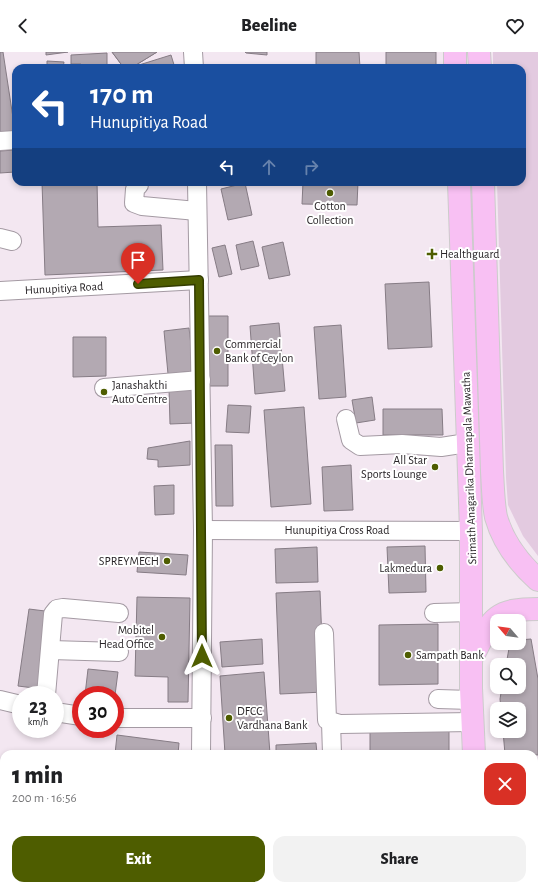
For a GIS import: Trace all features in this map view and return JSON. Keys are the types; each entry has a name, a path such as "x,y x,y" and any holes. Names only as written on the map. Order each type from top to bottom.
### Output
{"main road":[{"path":"455,52 455,64"},
{"path":"479,52 480,64"},
{"name":"Srimath Anagarika Dharmapala Mawatha","path":"460,186 471,531 471,700 474,750"},
{"name":"Srimath Anagarika Dharmapala Mawatha","path":"483,186 492,463 496,516 502,535 522,566 538,580"},
{"path":"472,659 489,624 500,616 516,609 538,609"}],"street":[{"path":"193,52 194,64"},
{"path":"138,186 135,189 134,203 142,206 198,211"},
{"path":"197,186 203,530 201,750"},
{"name":"Hunupitiya Road","path":"0,291 199,280"},
{"path":"104,388 201,380"},
{"path":"346,419 352,440 360,446 402,444 441,447 468,443"},
{"name":"Hunupitiya Cross Road","path":"203,530 471,531"},
{"path":"47,686 53,614 57,609 119,613"},
{"path":"434,613 472,612"},
{"path":"324,633 327,720 340,724 472,722"},
{"path":"51,650 119,652"},
{"path":"438,699 471,700"},
{"path":"0,700 12,703"},
{"path":"124,718 202,718"},
{"path":"331,722 332,750"}],"shaded area":[{"path":"493,52 538,52 538,556 523,536 508,505 497,186 526,186 526,64 493,64"},
{"path":"467,186 472,186 481,466 476,467"}],"building":[{"path":"0,52 3,52 12,111 12,132 0,134"},
{"path":"46,52 68,52 46,55"},
{"path":"112,52 157,52 138,64 121,64"},
{"path":"112,52 157,52 138,64 121,64"},
{"path":"245,52 267,52 267,55 246,53"},
{"path":"316,52 359,52 360,64 316,64"},
{"path":"386,52 436,52 436,64 386,64"},
{"path":"107,53 107,64 71,64 71,55"},
{"path":"171,55 174,64 142,64"},
{"path":"47,61 64,62 64,64 47,64"},
{"path":"12,150 12,172 0,173 0,151"},
{"path":"42,186 97,186 98,227 161,225 163,270 45,275"},
{"path":"233,186 246,186 252,215 228,220 221,189"},
{"name":"Cotton Collection","path":"303,186 358,186 357,205 302,204"},
{"path":"253,241 259,266 241,270 236,245"},
{"path":"283,242 290,275 269,279 262,247"},
{"path":"225,245 232,274 219,277 212,248"},
{"path":"429,282 432,347 388,349 385,284"},
{"name":"Commercial Bank of Ceylon","path":"206,316 228,316 228,386 205,386"},
{"path":"279,323 285,391 255,394 250,326"},
{"path":"341,325 346,397 319,399 314,327"},
{"path":"189,328 194,371 168,374 164,331"},
{"path":"73,337 106,337 106,376 73,377"},
{"path":"193,388 195,423 170,424 169,389"},
{"path":"372,397 375,420 356,423 352,400"},
{"path":"228,405 251,406 249,433 226,432"},
{"path":"304,407 311,504 271,507 264,410"},
{"path":"383,409 442,409 443,435 383,435"},
{"path":"190,441 190,465 158,467 158,460 147,459 148,448"},
{"path":"215,445 232,445 233,506 216,506"},
{"path":"351,465 353,510 324,511 322,467"},
{"path":"174,485 174,514 155,515 154,486"},
{"path":"425,546 426,592 389,593 387,547"},
{"path":"317,547 318,582 276,583 275,549"},
{"path":"139,552 188,555 186,575 137,572"},
{"path":"320,591 324,692 280,694 276,593"},
{"name":"Mobitel Head Office","path":"137,597 190,598 188,702 168,702 168,677 135,676"},
{"path":"29,609 53,612 42,686 18,686"},
{"name":"Sampath Bank","path":"438,624 438,684 379,685 379,625"},
{"path":"262,639 263,664 222,667 220,642"},
{"path":"526,639 531,639 538,679 538,750 505,750 504,738 526,738 526,702 500,702 500,699 501,694 526,694 526,658 507,658 509,650 526,650"},
{"path":"88,669 118,672 116,686 86,686"},
{"path":"264,672 270,750 225,750 220,676"},
{"path":"449,726 449,750 370,750 370,728"},
{"path":"124,736 179,743 178,750 115,750 117,738 124,738"},
{"path":"316,743 317,750 276,750 276,745"}],"place":[{"name":"Cotton Collection","path":"330,193"},
{"name":"Healthguard","path":"432,254"},
{"name":"Commercial Bank of Ceylon","path":"217,351"},
{"name":"Janashakthi Auto Centre","path":"104,392"},
{"name":"All Star Sports Lounge","path":"435,467"},
{"name":"SPREYMECH","path":"167,561"},
{"name":"Lakmedura","path":"440,568"},
{"name":"Mobitel Head Office","path":"162,637"},
{"name":"Sampath Bank","path":"408,655"},
{"name":"DFCC Vardhana Bank","path":"229,718"}],"route":[{"path":"138,284 199,280 201,380 202,656"}]}
